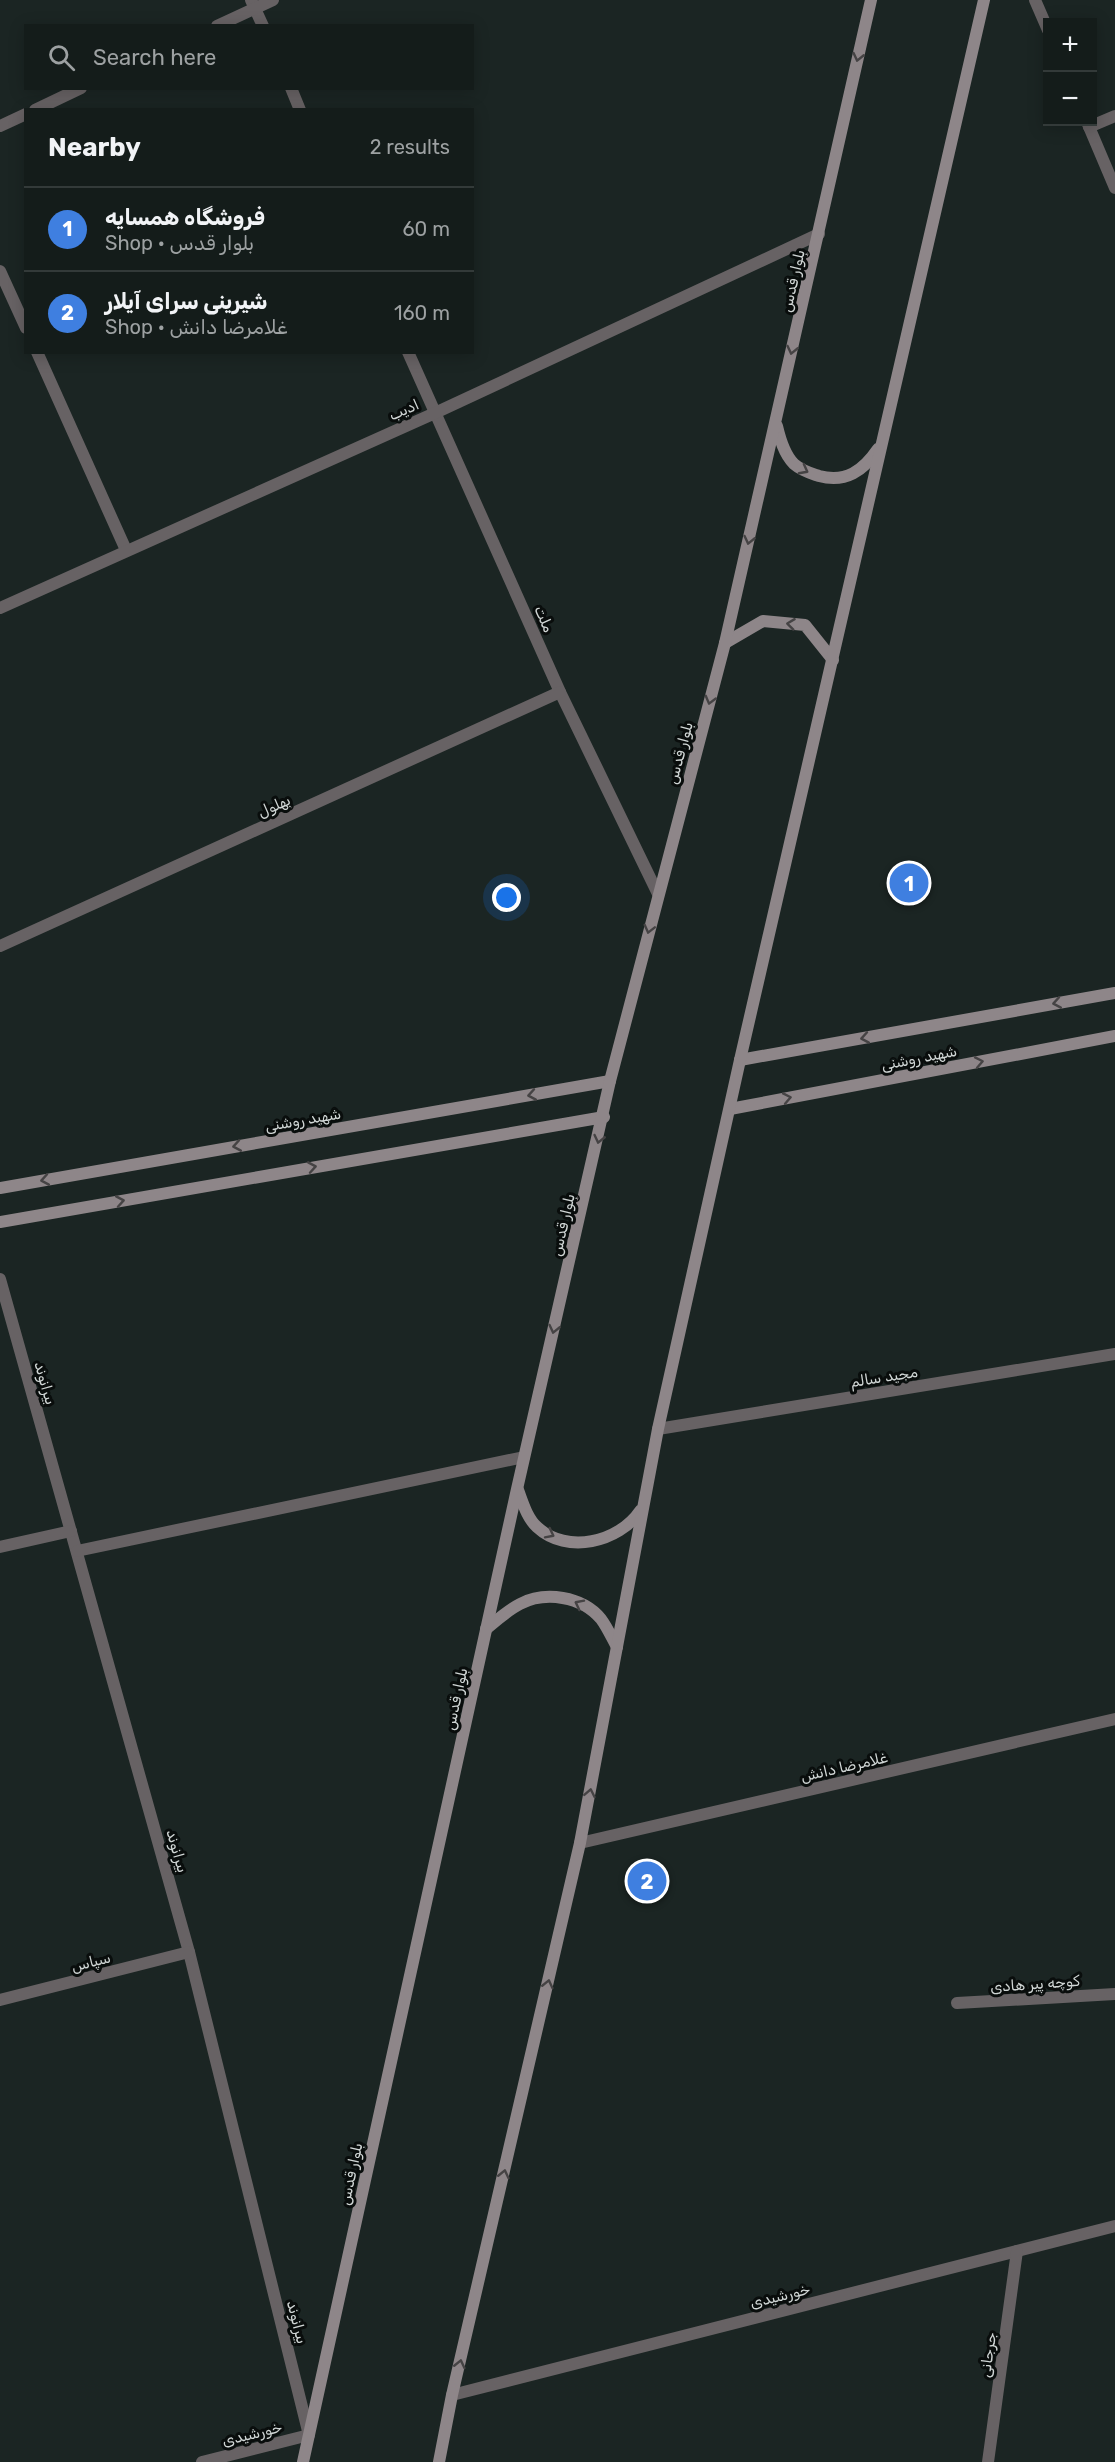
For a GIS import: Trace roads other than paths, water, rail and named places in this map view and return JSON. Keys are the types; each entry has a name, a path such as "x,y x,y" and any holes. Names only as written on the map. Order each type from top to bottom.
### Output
{"main road":[{"name":"بلوار قدس","path":"303,2462 524,1457 604,1116 610,1081 725,643 871,0"},
{"path":"439,2462 452,2395 580,1843 658,1430 740,1060 984,0"},
{"path":"776,422 782,445 793,463 805,472 833,479 855,473 870,461 882,443"},
{"path":"725,643 763,621 805,626 833,660"},
{"name":"شهید روشنی","path":"740,1060 1115,993"},
{"name":"شهید روشنی","path":"730,1109 1115,1036"},
{"name":"شهید روشنی","path":"0,1188 610,1081"},
{"path":"0,1222 604,1116"},
{"path":"517,1489 527,1514 538,1528 561,1540 588,1542 611,1537 632,1523 644,1507"},
{"path":"486,1629 521,1603 541,1598 559,1597 583,1605 600,1618 617,1647"}],"street":[{"path":"220,24 253,4 273,0"},
{"path":"1035,0 1043,20"},
{"path":"253,4 262,24"},
{"path":"39,108 77,90"},
{"path":"292,90 299,108"},
{"path":"0,126 24,115"},
{"path":"1097,121 1115,116"},
{"path":"1089,126 1115,188"},
{"name":"ادیب","path":"0,608 435,413 819,234"},
{"path":"0,271 24,323"},
{"path":"38,354 126,550"},
{"name":"ملت","path":"409,354 561,692 658,894"},
{"name":"بهلول","path":"0,946 561,692"},
{"name":"بیرانوند","path":"0,1279 189,1952 309,2435"},
{"name":"مجید سالم","path":"658,1430 1115,1354"},
{"path":"77,1551 524,1457"},
{"path":"0,1547 71,1531"},
{"name":"غلامرضا دانش","path":"580,1843 1115,1719"},
{"name":"سپاس","path":"0,2000 189,1952"},
{"name":"کوچه پیر هادی","path":"957,2004 1115,1994"},
{"name":"خورشیدی","path":"452,2395 1115,2226"},
{"name":"جرجانی","path":"988,2462 1017,2251"},
{"name":"خورشیدی","path":"202,2462 309,2435"}],"place":[{"name":"فروشگاه همسایه","path":"909,883"},
{"name":"شیرینی سرای آیلار","path":"647,1881"}]}
